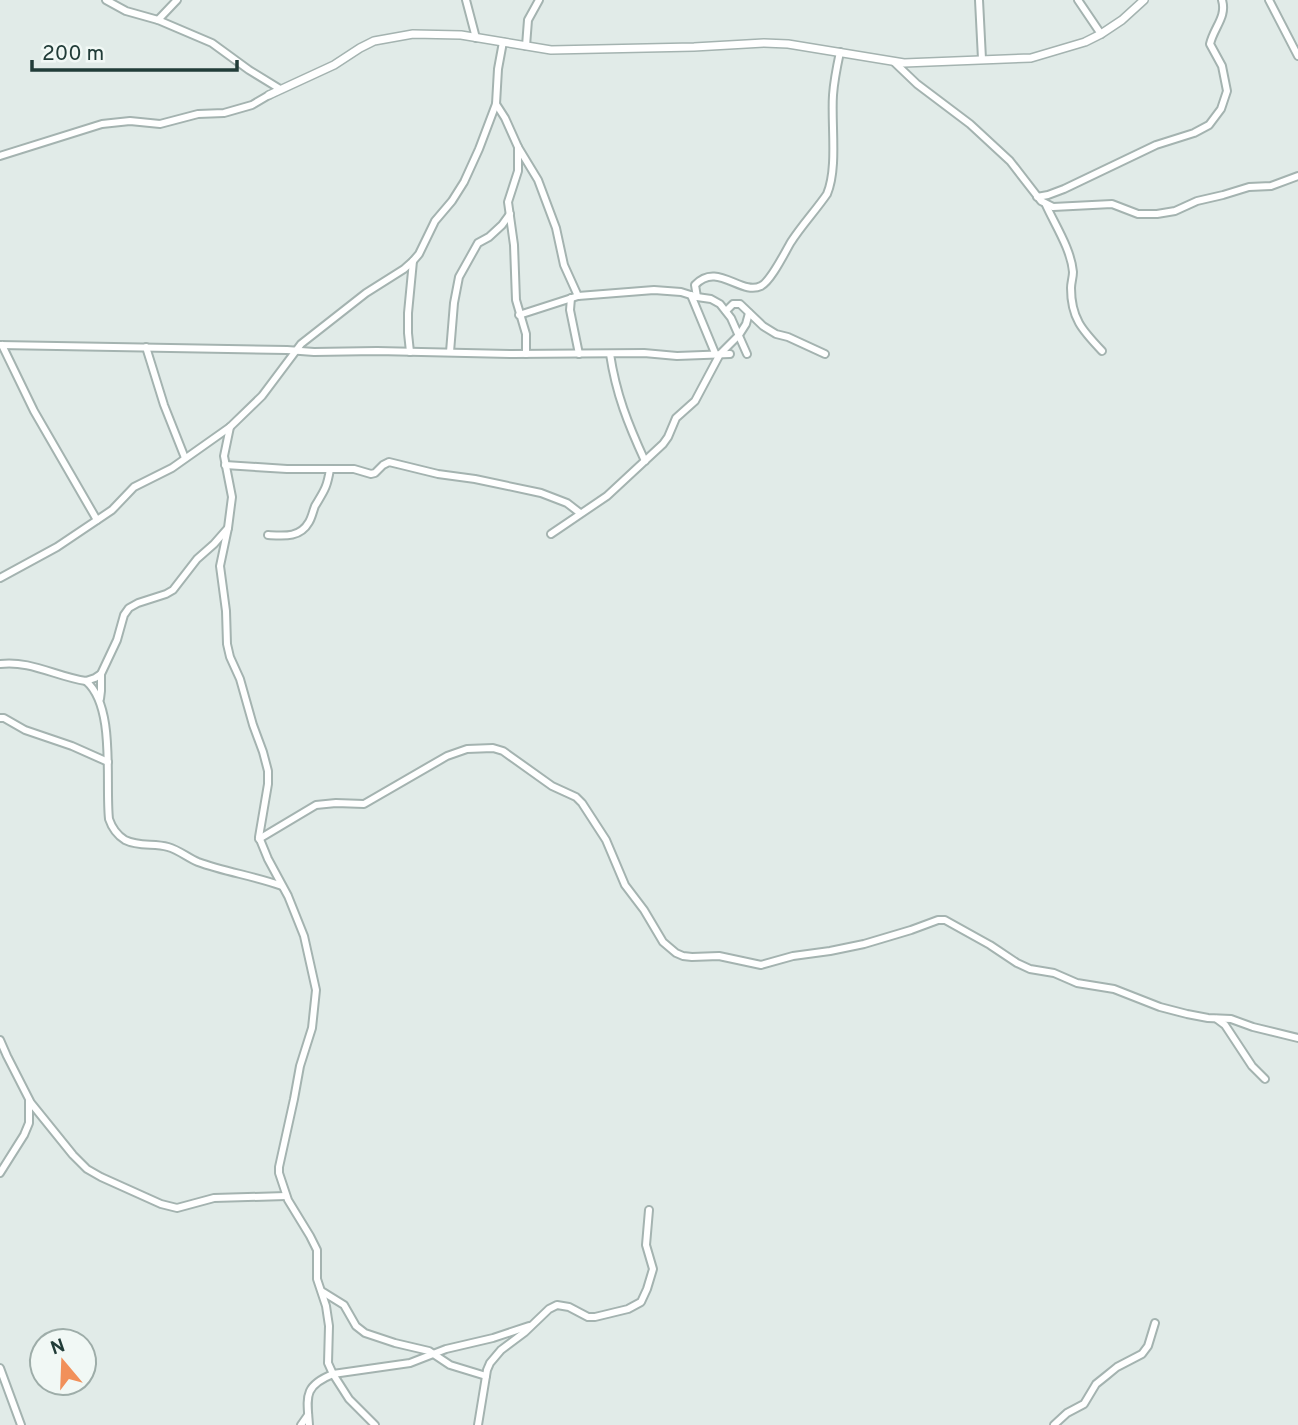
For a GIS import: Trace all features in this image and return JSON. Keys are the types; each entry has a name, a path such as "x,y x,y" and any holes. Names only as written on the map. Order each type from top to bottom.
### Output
{"street":[{"path":"106,0 126,11 158,20 217,45 249,70 280,89"},
{"path":"158,20 177,0"},
{"path":"466,0 476,38"},
{"path":"526,46 528,20 539,0"},
{"path":"979,0 982,59"},
{"path":"1078,0 1101,34"},
{"path":"0,156 102,124 130,121 160,124 198,114 225,113 253,105 280,89 334,65 364,46 387,38 413,34 476,38 551,50 796,44 894,62 917,63 1036,57 1085,42 1101,34 1144,0"},
{"path":"1037,197 1064,189 1156,145 1194,133 1209,125 1221,109 1227,92 1222,66 1210,44 1214,30 1223,16 1222,0"},
{"path":"1269,0 1298,56"},
{"path":"0,578 45,555 112,510 134,486 167,471 230,427 262,396 305,341 366,293 413,261 435,221 464,182 479,149 496,104 503,42"},
{"path":"717,353 694,296 695,285 710,276 756,288 764,284 792,240 827,194 831,171 833,95 840,52"},
{"path":"894,62 1003,154 1046,205 1066,247 1073,271 1070,286 1073,312 1102,351"},
{"path":"496,104 517,147 538,180 556,228 574,297 570,310 579,354"},
{"path":"517,147 518,171 508,202 514,245 516,300 526,333 526,355"},
{"path":"1046,205 1053,207 1115,204 1138,214 1157,214 1175,211 1197,201 1249,187 1271,186 1298,176"},
{"path":"450,352 459,277 478,243 502,225 510,214"},
{"path":"410,352 408,313 413,261"},
{"path":"519,315 574,297 672,290 715,301 726,311 747,354"},
{"path":"726,311 740,303 769,330 825,354"},
{"path":"551,534 607,496 666,441 677,416 695,401 717,353 739,335 750,313"},
{"path":"97,520 34,411 1,345 526,355 730,354"},
{"path":"146,347 164,405 185,458"},
{"path":"610,354 623,410 645,461"},
{"path":"230,427 224,456 232,497 220,564 228,649 268,771 259,839 304,936 316,990 312,1028 300,1066 279,1167 286,1196 314,1242 317,1252 317,1279 327,1311 328,1360 333,1374 349,1399 375,1425"},
{"path":"225,465 354,469 373,474 387,463 400,464 438,474 541,493 567,503 580,513"},
{"path":"268,535 291,536 303,530 328,484 330,469"},
{"path":"99,700 102,691 101,674 117,640 126,611 138,603 173,590 197,559 220,539 228,528"},
{"path":"0,664 28,666 86,681 95,690 107,741 110,821 113,829 123,839 138,844 168,847 198,862 282,886"},
{"path":"86,681 101,674"},
{"path":"0,718 108,762"},
{"path":"259,839 316,805 364,804 447,756 467,749 493,748 503,751 541,779 576,797 582,803 606,840 625,885 663,942 682,956 719,956 761,965 864,943 945,920 1027,968 1054,973 1077,984 1114,989 1174,1011 1198,1017 1231,1019 1298,1038"},
{"path":"1216,1018 1265,1079"},
{"path":"0,1040 29,1100 73,1155 87,1169 101,1177 161,1204 181,1208 214,1198 286,1196"},
{"path":"0,1173 29,1123 29,1100"},
{"path":"478,1425 490,1363 549,1309 557,1305 569,1307 588,1317 595,1317 628,1309 641,1302 653,1269 646,1245 649,1210"},
{"path":"322,1291 344,1305 356,1326 365,1333 434,1353 450,1365 486,1376"},
{"path":"1054,1425 1067,1413 1084,1404 1096,1384 1117,1367 1142,1354 1148,1346 1155,1323"},
{"path":"309,1425 307,1400 309,1391 317,1381 333,1374 410,1363 459,1345 531,1326"},
{"path":"0,1368 21,1425"},
{"path":"301,1425 308,1415"}]}
